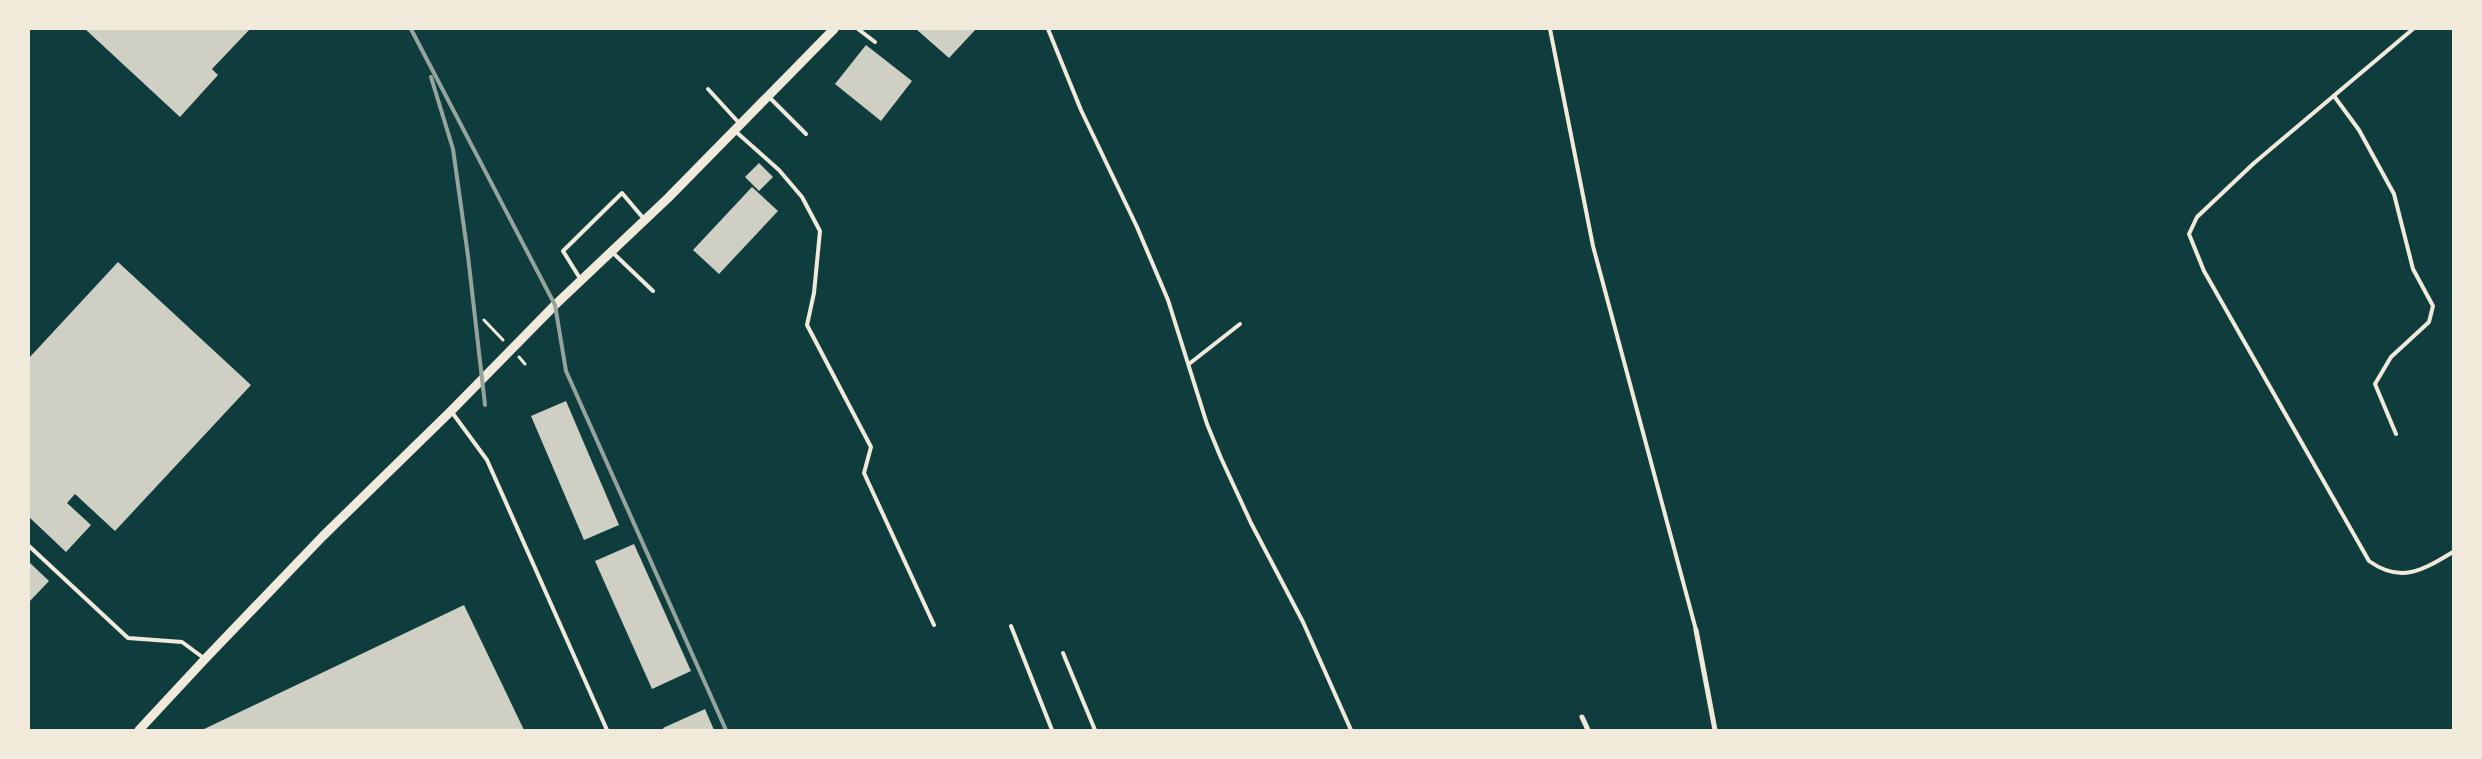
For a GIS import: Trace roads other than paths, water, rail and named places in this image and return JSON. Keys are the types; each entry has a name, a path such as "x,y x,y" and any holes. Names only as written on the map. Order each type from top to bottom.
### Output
{"street":[{"path":"139,730 204,658 323,536 581,280 668,198 834,29"},
{"path":"1696,630 1715,730"},
{"path":"1582,717 1588,730"}],"lane":[{"path":"858,29 875,42"},
{"path":"1048,29 1081,110 1158,274 1190,364 1207,424 1221,458 1251,523 1303,622 1351,730"},
{"path":"1550,29 1592,246 1696,630"},
{"path":"2413,29 2253,164 2197,217 2189,234 2204,271 2369,560 2382,570 2395,573 2411,573 2429,567 2453,552"},
{"path":"708,89 737,128 802,197 820,231 814,293 808,325 871,447 864,474 934,625"},
{"path":"768,96 806,134"},
{"path":"2334,96 2359,130 2394,194 2413,270 2433,306 2429,322 2391,357 2375,384 2396,434"},
{"path":"581,280 563,251 622,193 644,219"},
{"path":"611,251 653,291"},
{"path":"1190,364 1240,324"},
{"path":"451,411 487,460 606,730"},
{"path":"29,546 128,638 182,642 204,658"},
{"path":"1011,626 1052,730"},
{"path":"1063,653 1095,730"}],"railway":[{"path":"411,29 555,305 566,371 726,730"},
{"path":"431,77 453,149 468,256 485,405"}]}
